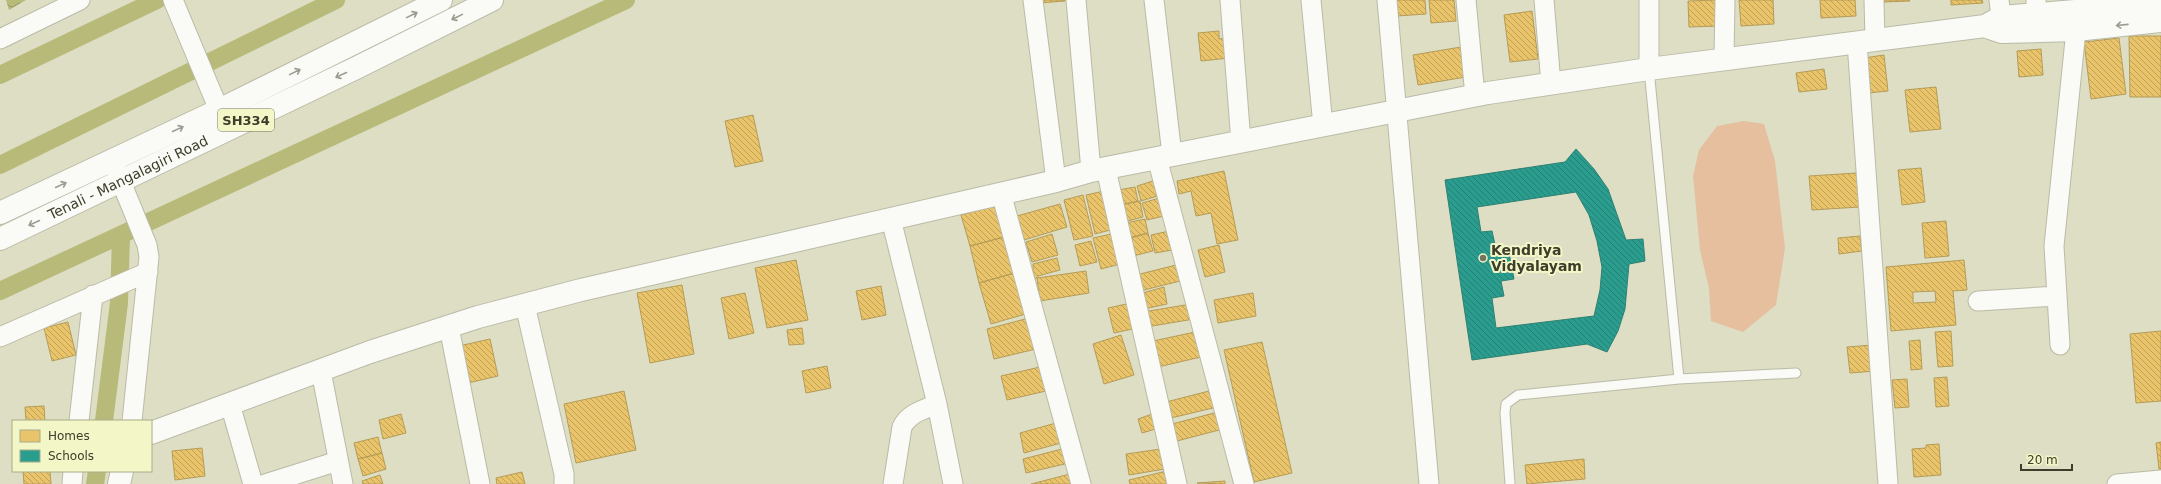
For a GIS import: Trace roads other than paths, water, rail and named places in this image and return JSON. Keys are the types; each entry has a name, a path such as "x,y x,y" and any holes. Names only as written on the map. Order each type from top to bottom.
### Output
{"main road":[{"name":"SH334","path":"0,213 218,110 441,0"},
{"name":"Tenali - Mangalagiri Road","path":"0,239 124,190 492,0"},
{"path":"152,433 320,371 449,327 525,305 1098,170 1475,96 1649,69 1866,41 2036,7 2161,4"},
{"path":"1995,14 2002,32 2076,30 2161,21"},
{"path":"120,484 122,472"}],"street":[{"path":"0,39 80,0"},
{"path":"172,0 218,110"},
{"path":"1034,0 1056,181"},
{"path":"1076,0 1098,170 1177,484"},
{"path":"1154,0 1164,157 1244,484"},
{"path":"1230,0 1241,142"},
{"path":"1311,0 1323,126"},
{"path":"1387,0 1398,111 1429,484"},
{"path":"1466,0 1475,96"},
{"path":"1544,0 1551,84"},
{"path":"1649,0 1649,69"},
{"path":"1724,60 1725,0"},
{"path":"1874,0 1866,41 1888,484"},
{"path":"2060,345 2054,246 2076,30"},
{"path":"112,160 147,245 149,257 132,420"},
{"path":"1001,193 1082,484"},
{"path":"891,219 937,404 953,484"},
{"path":"0,337 147,272"},
{"path":"79,420 94,295"},
{"path":"1978,301 2056,296"},
{"path":"525,305 564,474 564,484"},
{"path":"449,327 480,484"},
{"path":"320,371 343,484"},
{"path":"230,404 253,484"},
{"path":"893,484 902,427 905,421 910,416 937,404"},
{"path":"265,484 338,461"},
{"path":"72,484 73,472"},
{"path":"2117,484 2161,480"}],"lane":[{"path":"1649,69 1679,379"},
{"path":"1510,484 1505,413 1506,404 1511,398 1518,395 1679,379 1796,373"}],"water":[{"path":"6,0 26,0 9,10"}],"waterway":[{"path":"0,75 157,0"},
{"path":"0,165 336,0"},
{"path":"0,291 626,0"},
{"path":"104,420 119,303 121,236"},
{"path":"95,484 97,472"}],"place":[{"name":"Kendriya Vidyalayam","path":"1483,258"}]}
